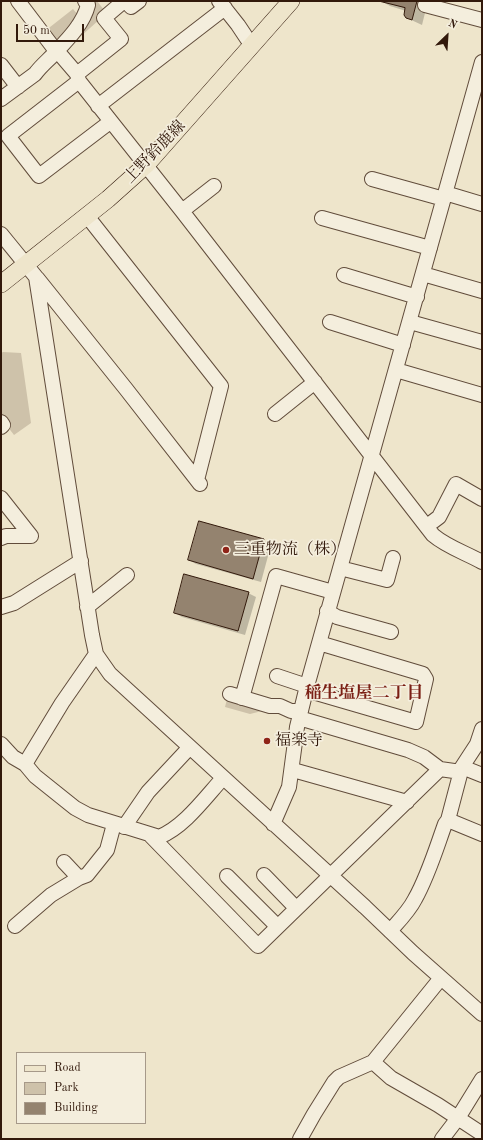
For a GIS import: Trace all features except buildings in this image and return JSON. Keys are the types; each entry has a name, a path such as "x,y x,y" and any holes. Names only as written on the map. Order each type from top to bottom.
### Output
{"main road":[{"name":"上野鈴鹿線","path":"1,284 24,264 108,199 146,165 291,1"}],"street":[{"path":"18,1 78,77 110,122 146,165 434,535 441,542 482,562"},
{"path":"1,99 35,74 64,44 86,14 88,5 85,1"},
{"path":"110,122 39,176 8,136 121,40 104,18 125,1 131,7 139,1"},
{"path":"425,4 482,20"},
{"path":"98,106 222,5 252,46"},
{"path":"273,824 287,795 306,688 482,62"},
{"path":"1,65 18,87"},
{"path":"372,179 482,204"},
{"path":"182,211 214,186"},
{"path":"1,234 199,482 222,386 87,216"},
{"path":"322,218 430,248"},
{"path":"423,274 482,290"},
{"path":"344,275 417,297"},
{"path":"36,277 87,607 96,654 110,674 482,1014"},
{"path":"330,322 403,345"},
{"path":"410,322 482,342"},
{"path":"396,370 482,395"},
{"path":"275,414 315,382"},
{"path":"1,422 3,425 1,427"},
{"path":"427,526 439,517 456,484 482,499"},
{"path":"1,498 30,536 6,536 1,538"},
{"path":"340,568 386,580 393,558"},
{"path":"1,607 14,603 80,561"},
{"path":"87,607 127,575"},
{"path":"333,592 276,576 236,696 270,706 280,706 300,715 408,750 424,757 440,769 461,769 482,775"},
{"path":"327,611 337,617 391,632"},
{"path":"277,676 306,688 416,722 426,679 423,674 318,643"},
{"path":"25,764 62,703 96,654"},
{"path":"390,931 403,917 415,900 425,880 445,824 448,820 461,769 477,744 482,729"},
{"path":"1,744 13,757 25,764 47,785 75,808 88,815 159,838 168,834 180,825 223,778"},
{"path":"15,926 52,895 79,878 87,875 107,850 119,825 190,747"},
{"path":"151,836 258,946 440,769"},
{"path":"292,770 407,802"},
{"path":"448,820 482,834"},
{"path":"64,862 79,878"},
{"path":"264,875 296,908"},
{"path":"227,876 277,926"},
{"path":"300,1139 334,1082 339,1078 373,1062 441,978"},
{"path":"373,1062 391,1078 438,1105 482,1134"},
{"path":"442,1139 458,1118 482,1079"}],"green space":[{"path":"91,1 97,1 104,10 100,19 69,47"},
{"path":"73,9 79,16 63,41 54,42 45,31"},
{"path":"1,353 21,353 31,423 14,435 1,418"},
{"path":"227,699 262,709 262,711 250,714 225,707"}],"place":[{"name":"三重物流（株）","path":"226,550"},
{"name":"福楽寺","path":"267,741"}],"district":[{"name":"稲生塩屋二丁目","path":"364,694"}]}
